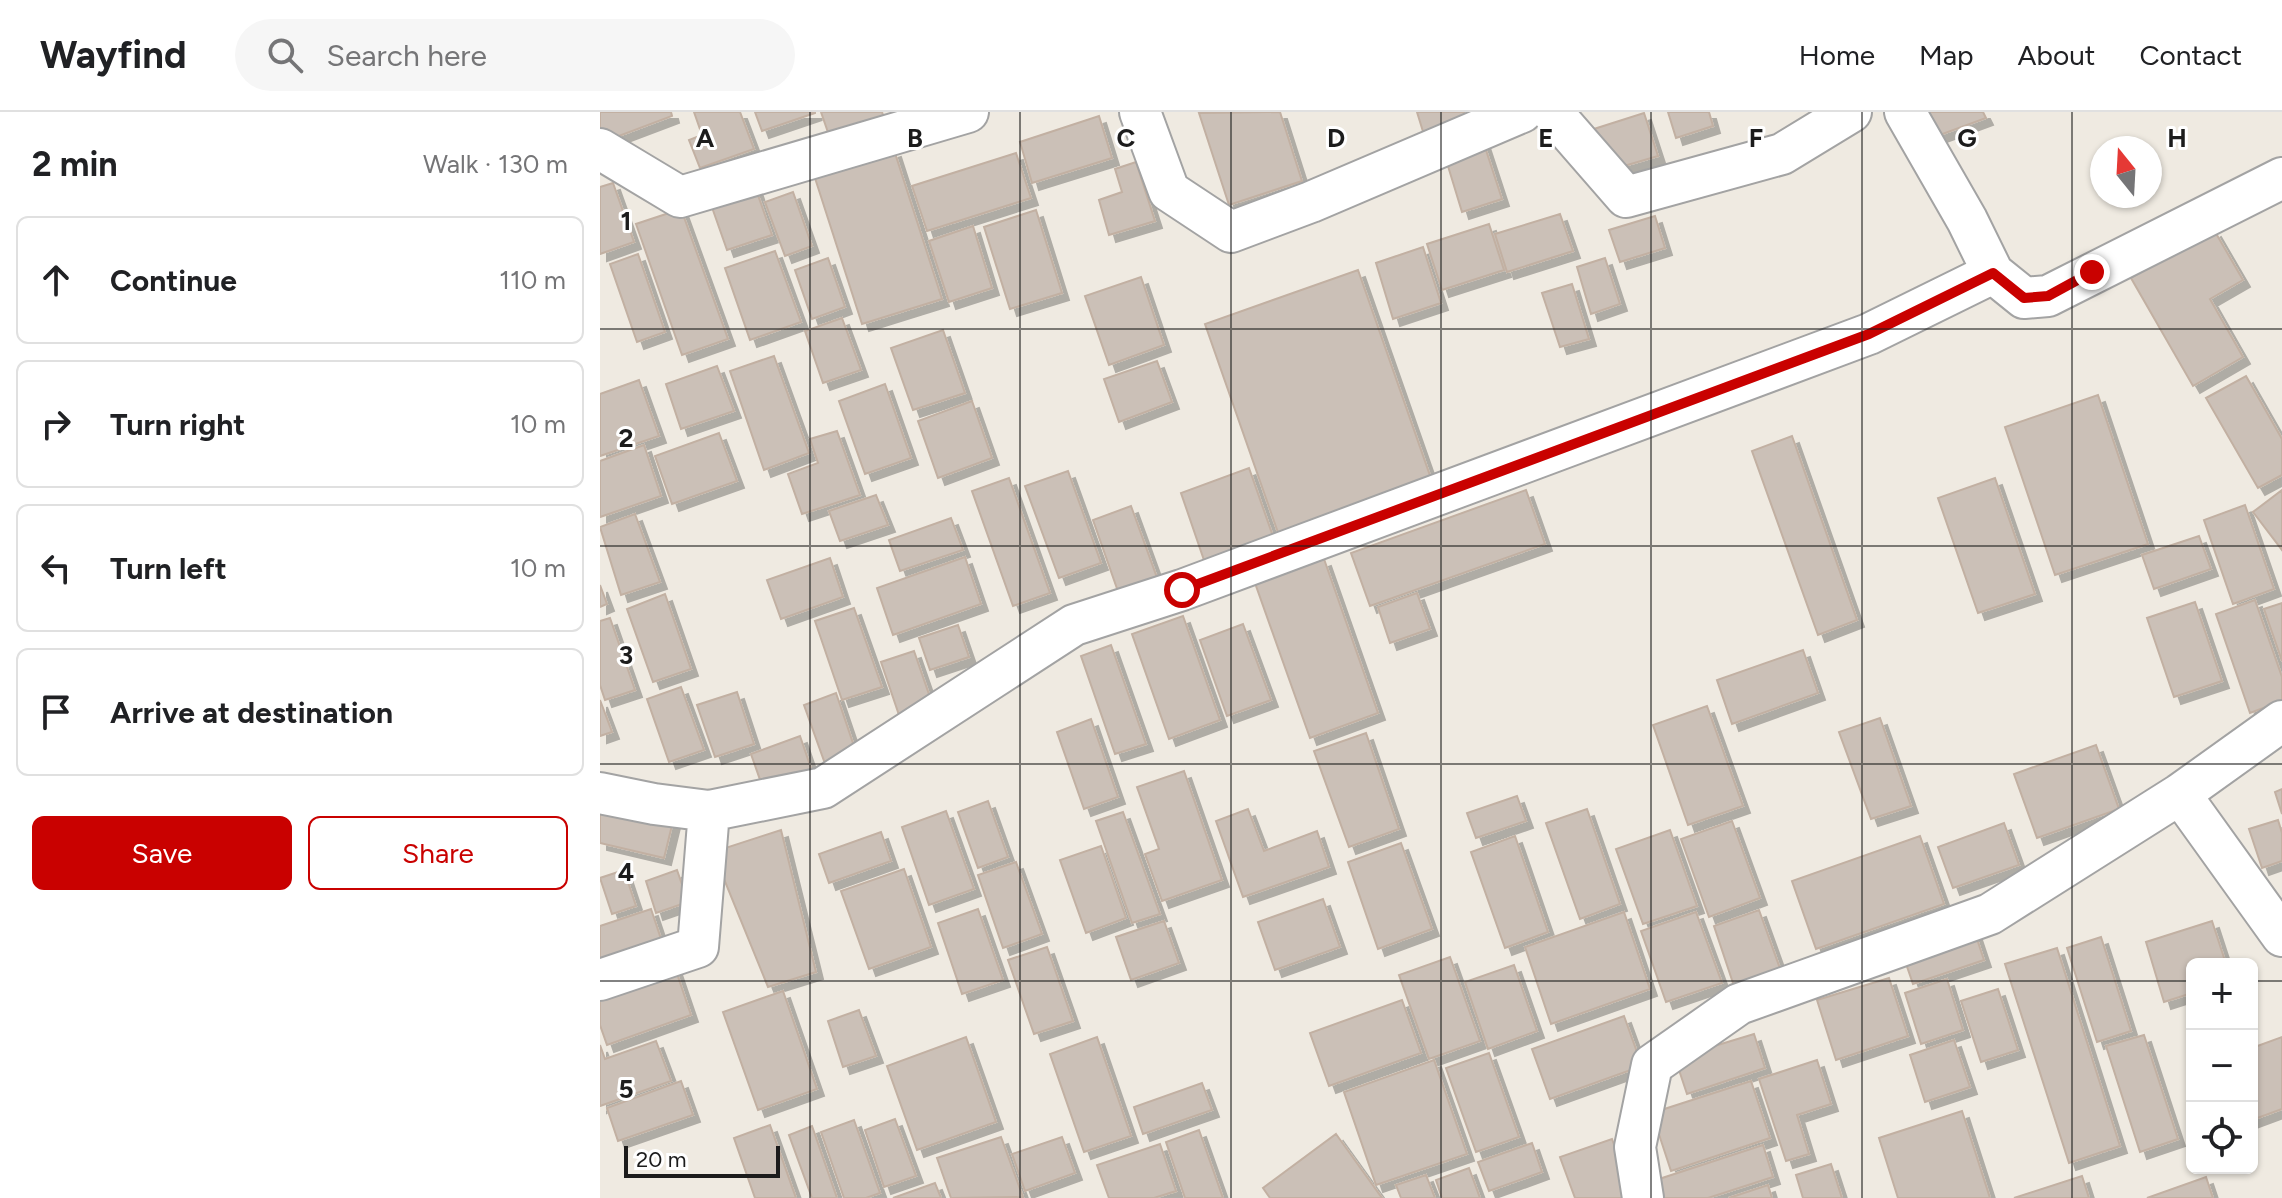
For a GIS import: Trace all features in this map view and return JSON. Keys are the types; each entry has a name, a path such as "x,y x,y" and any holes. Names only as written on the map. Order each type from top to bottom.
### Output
{"street":[{"path":"600,149 680,197 968,112"},
{"path":"1140,112 1169,191 1231,232 1311,202 1522,112"},
{"path":"1552,112 1626,197 1782,154 1851,112"},
{"path":"1905,112 1967,220 1993,273 2024,298 2048,296 2282,178"},
{"path":"600,793 709,811 823,788 1074,625 1182,590 1869,334 1993,273"},
{"path":"1643,1198 1635,1147 1652,1065 1739,1004 1990,914 2180,794 2282,721"},
{"path":"2180,794 2282,936"},
{"path":"600,980 698,947 709,811"}],"building":[{"path":"600,112 671,112 672,116 603,142"},
{"path":"694,112 740,112 754,149 700,168 689,140 702,135"},
{"path":"755,112 815,112 815,113 762,131"},
{"path":"821,112 882,112 887,127 833,147"},
{"path":"1280,112 1302,181 1229,205 1199,113"},
{"path":"1417,112 1464,112 1468,124 1425,138"},
{"path":"1668,112 1709,112 1713,126 1676,138"},
{"path":"1919,112 1983,112 1986,118 1929,139"},
{"path":"1644,113 1658,156 1607,171 1594,129"},
{"path":"1099,116 1112,158 1032,183 1020,142"},
{"path":"1483,141 1502,199 1462,212 1444,153"},
{"path":"894,150 942,299 862,324 814,175"},
{"path":"1016,153 1031,198 927,231 912,186"},
{"path":"1136,162 1155,221 1109,235 1099,200 1122,192 1115,169"},
{"path":"753,181 772,235 727,250 708,196"},
{"path":"613,183 634,242 600,254 600,187"},
{"path":"793,192 812,246 785,256 765,202"},
{"path":"681,209 728,339 682,355 636,224"},
{"path":"1036,210 1062,293 1010,309 984,227"},
{"path":"1560,214 1573,251 1507,272 1495,234"},
{"path":"1655,216 1665,248 1620,262 1609,230"},
{"path":"1489,224 1504,270 1442,290 1427,244"},
{"path":"973,226 992,288 949,302 929,241"},
{"path":"2214,230 2243,280 2210,299 2243,357 2193,386 2131,278"},
{"path":"1423,247 1441,303 1393,319 1376,263"},
{"path":"775,251 801,322 750,340 725,268"},
{"path":"638,254 665,332 637,342 610,264"},
{"path":"828,258 845,307 812,319 795,270"},
{"path":"1605,258 1620,304 1591,314 1577,267"},
{"path":"1358,270 1435,490 1282,544 1205,324"},
{"path":"1141,277 1164,345 1109,365 1085,296"},
{"path":"1572,284 1589,339 1560,347 1542,293"},
{"path":"842,318 861,370 823,383 805,331"},
{"path":"943,330 965,393 913,410 891,348"},
{"path":"774,356 809,453 764,470 730,371"},
{"path":"1157,361 1172,402 1119,422 1104,379"},
{"path":"717,366 734,411 681,429 666,384"},
{"path":"2246,376 2282,439 2282,475 2258,488 2206,398"},
{"path":"639,380 659,436 600,456 600,394"},
{"path":"885,384 911,458 865,474 839,401"},
{"path":"2098,395 2148,544 2055,575 2005,427"},
{"path":"972,401 992,458 938,478 918,421"},
{"path":"837,431 860,495 802,514 788,474 818,463 810,439"},
{"path":"719,433 737,481 672,504 655,456"},
{"path":"1792,436 1857,620 1818,635 1752,451"},
{"path":"644,445 661,496 600,517 600,461"},
{"path":"1249,468 1275,542 1206,566 1181,493"},
{"path":"1068,471 1101,563 1059,578 1025,486"},
{"path":"1009,478 1050,593 1013,606 972,491"},
{"path":"1995,478 2035,594 1978,613 1938,498"},
{"path":"1526,490 1545,544 1370,606 1351,553"},
{"path":"2282,490 2282,550 2253,512"},
{"path":"876,495 888,525 840,541 829,511"},
{"path":"2245,505 2274,589 2233,604 2204,520"},
{"path":"1131,506 1160,586 1121,600 1093,520"},
{"path":"635,514 660,582 621,595 600,527"},
{"path":"951,518 963,550 900,571 889,540"},
{"path":"2199,536 2211,569 2154,589 2142,555"},
{"path":"965,557 981,604 893,635 877,588"},
{"path":"830,558 843,597 781,619 767,580"},
{"path":"1324,559 1378,713 1310,738 1255,583"},
{"path":"600,585 607,604 600,607"},
{"path":"1417,593 1430,629 1390,643 1378,607"},
{"path":"665,594 691,669 653,682 627,609"},
{"path":"2255,600 2282,677 2282,701 2250,713 2216,614"},
{"path":"2195,602 2222,681 2174,697 2147,618"},
{"path":"2282,603 2282,661 2264,609"},
{"path":"854,608 882,687 842,700 815,621"},
{"path":"1183,616 1220,720 1169,739 1132,634"},
{"path":"610,618 635,690 605,700 600,685 600,621"},
{"path":"1243,624 1271,700 1227,716 1200,640"},
{"path":"958,625 969,657 930,670 919,638"},
{"path":"1111,645 1146,744 1115,754 1081,656"},
{"path":"1803,650 1818,693 1732,724 1717,680"},
{"path":"914,651 933,706 900,718 881,662"},
{"path":"681,687 704,750 669,762 647,699"},
{"path":"737,692 754,744 715,757 697,705"},
{"path":"836,693 859,761 828,772 804,705"},
{"path":"600,700 612,732 600,736"},
{"path":"1707,706 1743,806 1688,825 1653,725"},
{"path":"1880,718 1911,806 1871,819 1839,732"},
{"path":"1091,719 1118,797 1084,809 1057,732"},
{"path":"1366,733 1399,829 1349,847 1314,751"},
{"path":"800,736 814,777 765,794 751,754"},
{"path":"2096,745 2119,809 2037,838 2014,774"},
{"path":"1184,771 1222,880 1162,901 1145,854 1159,849 1137,787"},
{"path":"2282,789 2282,814 2275,792"},
{"path":"1517,796 1526,821 1476,838 1467,813"},
{"path":"600,799 674,817 664,858 600,843"},
{"path":"988,801 1008,857 978,868 958,812"},
{"path":"1248,809 1264,851 1317,831 1329,867 1243,897 1216,821"},
{"path":"1587,809 1620,904 1580,919 1546,823"},
{"path":"946,811 974,889 929,905 902,827"},
{"path":"1123,812 1160,914 1132,923 1096,821"},
{"path":"2278,820 2282,833 2282,861 2262,868 2249,829"},
{"path":"1732,821 1760,898 1709,917 1681,839"},
{"path":"2004,823 2019,865 1953,888 1938,847"},
{"path":"781,830 816,972 768,987 713,852"},
{"path":"1670,830 1697,906 1643,924 1616,849"},
{"path":"881,832 891,861 829,883 819,854"},
{"path":"1515,836 1548,932 1505,948 1471,852"},
{"path":"1920,836 1944,904 1816,949 1792,881"},
{"path":"1401,843 1432,929 1378,949 1348,862"},
{"path":"1101,846 1126,918 1086,933 1060,860"},
{"path":"1016,862 1042,934 1003,948 978,875"},
{"path":"904,869 931,947 869,969 841,891"},
{"path":"624,870 636,906 612,914 600,878"},
{"path":"677,870 688,902 656,913 646,881"},
{"path":"1323,899 1340,947 1275,970 1258,922"},
{"path":"651,909 663,945 600,967 600,926"},
{"path":"978,909 1003,980 962,994 938,923"},
{"path":"1759,910 1782,974 1735,989 1714,926"},
{"path":"1624,912 1650,989 1551,1024 1525,947"},
{"path":"1696,912 1722,983 1666,1002 1641,931"},
{"path":"1164,921 1179,963 1131,980 1116,937"},
{"path":"2212,921 2224,958 2186,958 2186,995 2164,1002 2146,942"},
{"path":"1973,927 1984,960 1913,984 1902,952"},
{"path":"2101,937 2131,1031 2097,1042 2067,948"},
{"path":"1047,947 1073,1021 1034,1034 1008,960"},
{"path":"2057,948 2120,1146 2069,1163 2005,964"},
{"path":"1450,957 1480,1041 1429,1059 1399,975"},
{"path":"673,962 691,1015 607,1045 600,1025 600,989"},
{"path":"1514,965 1537,1031 1488,1049 1465,982"},
{"path":"1889,978 1908,1036 1836,1060 1817,1000"},
{"path":"1947,979 1963,1030 1921,1044 1905,993"},
{"path":"1998,989 2018,1050 1981,1062 1961,1001"},
{"path":"783,991 817,1089 758,1110 723,1012"},
{"path":"1402,1000 1421,1053 1329,1086 1310,1033"},
{"path":"859,1010 876,1056 843,1067 828,1021"},
{"path":"1624,1016 1642,1066 1550,1099 1532,1049"},
{"path":"1754,1034 1765,1068 1687,1094 1675,1058"},
{"path":"2144,1035 2178,1139 2140,1152 2106,1046"},
{"path":"966,1037 996,1122 917,1150 887,1066"},
{"path":"1097,1037 1131,1136 1084,1152 1050,1054"},
{"path":"2282,1037 2282,1109 2258,1118 2258,1102 2258,1046"},
{"path":"1954,1040 1970,1087 1925,1102 1910,1055"},
{"path":"656,1041 671,1081 600,1106 600,1045 605,1059"},
{"path":"1489,1053 1519,1137 1476,1152 1446,1068"},
{"path":"1434,1060 1467,1154 1376,1185 1344,1092"},
{"path":"1817,1060 1831,1104 1797,1115 1809,1154 1786,1161 1759,1079"},
{"path":"681,1081 693,1115 618,1141 607,1108"},
{"path":"1751,1081 1770,1138 1671,1171 1652,1113"},
{"path":"1202,1083 1212,1110 1143,1134 1134,1107"},
{"path":"1962,1111 1990,1198 1898,1198 1879,1138"},
{"path":"895,1119 916,1176 884,1187 865,1130"},
{"path":"854,1120 880,1193 866,1198 844,1198 821,1132"},
{"path":"770,1125 796,1198 755,1198 734,1138"},
{"path":"812,1126 837,1198 812,1198 789,1135"},
{"path":"1199,1130 1223,1198 1185,1198 1166,1142"},
{"path":"1336,1134 1382,1198 1270,1198 1263,1188"},
{"path":"1001,1137 1023,1197 951,1198 937,1158"},
{"path":"1062,1137 1075,1173 1025,1191 1012,1154"},
{"path":"1612,1139 1633,1198 1575,1198 1560,1157"},
{"path":"1532,1143 1542,1172 1489,1191 1478,1162"},
{"path":"1160,1144 1176,1191 1154,1198 1109,1198 1097,1165"},
{"path":"1763,1145 1773,1177 1708,1198 1656,1198 1650,1182"},
{"path":"1831,1164 1842,1198 1803,1198 1796,1175"},
{"path":"1469,1168 1480,1198 1442,1198 1436,1180"},
{"path":"1426,1175 1435,1198 1401,1198 1396,1185"},
{"path":"2082,1176 2089,1198 2014,1198"},
{"path":"2206,1177 2213,1198 2147,1198"},
{"path":"935,1183 941,1198 893,1198"},
{"path":"1768,1185 1772,1198 1729,1198"}],"route":[{"path":"1182,590 1869,334 1993,273 2024,298 2048,296 2092,272"}]}
